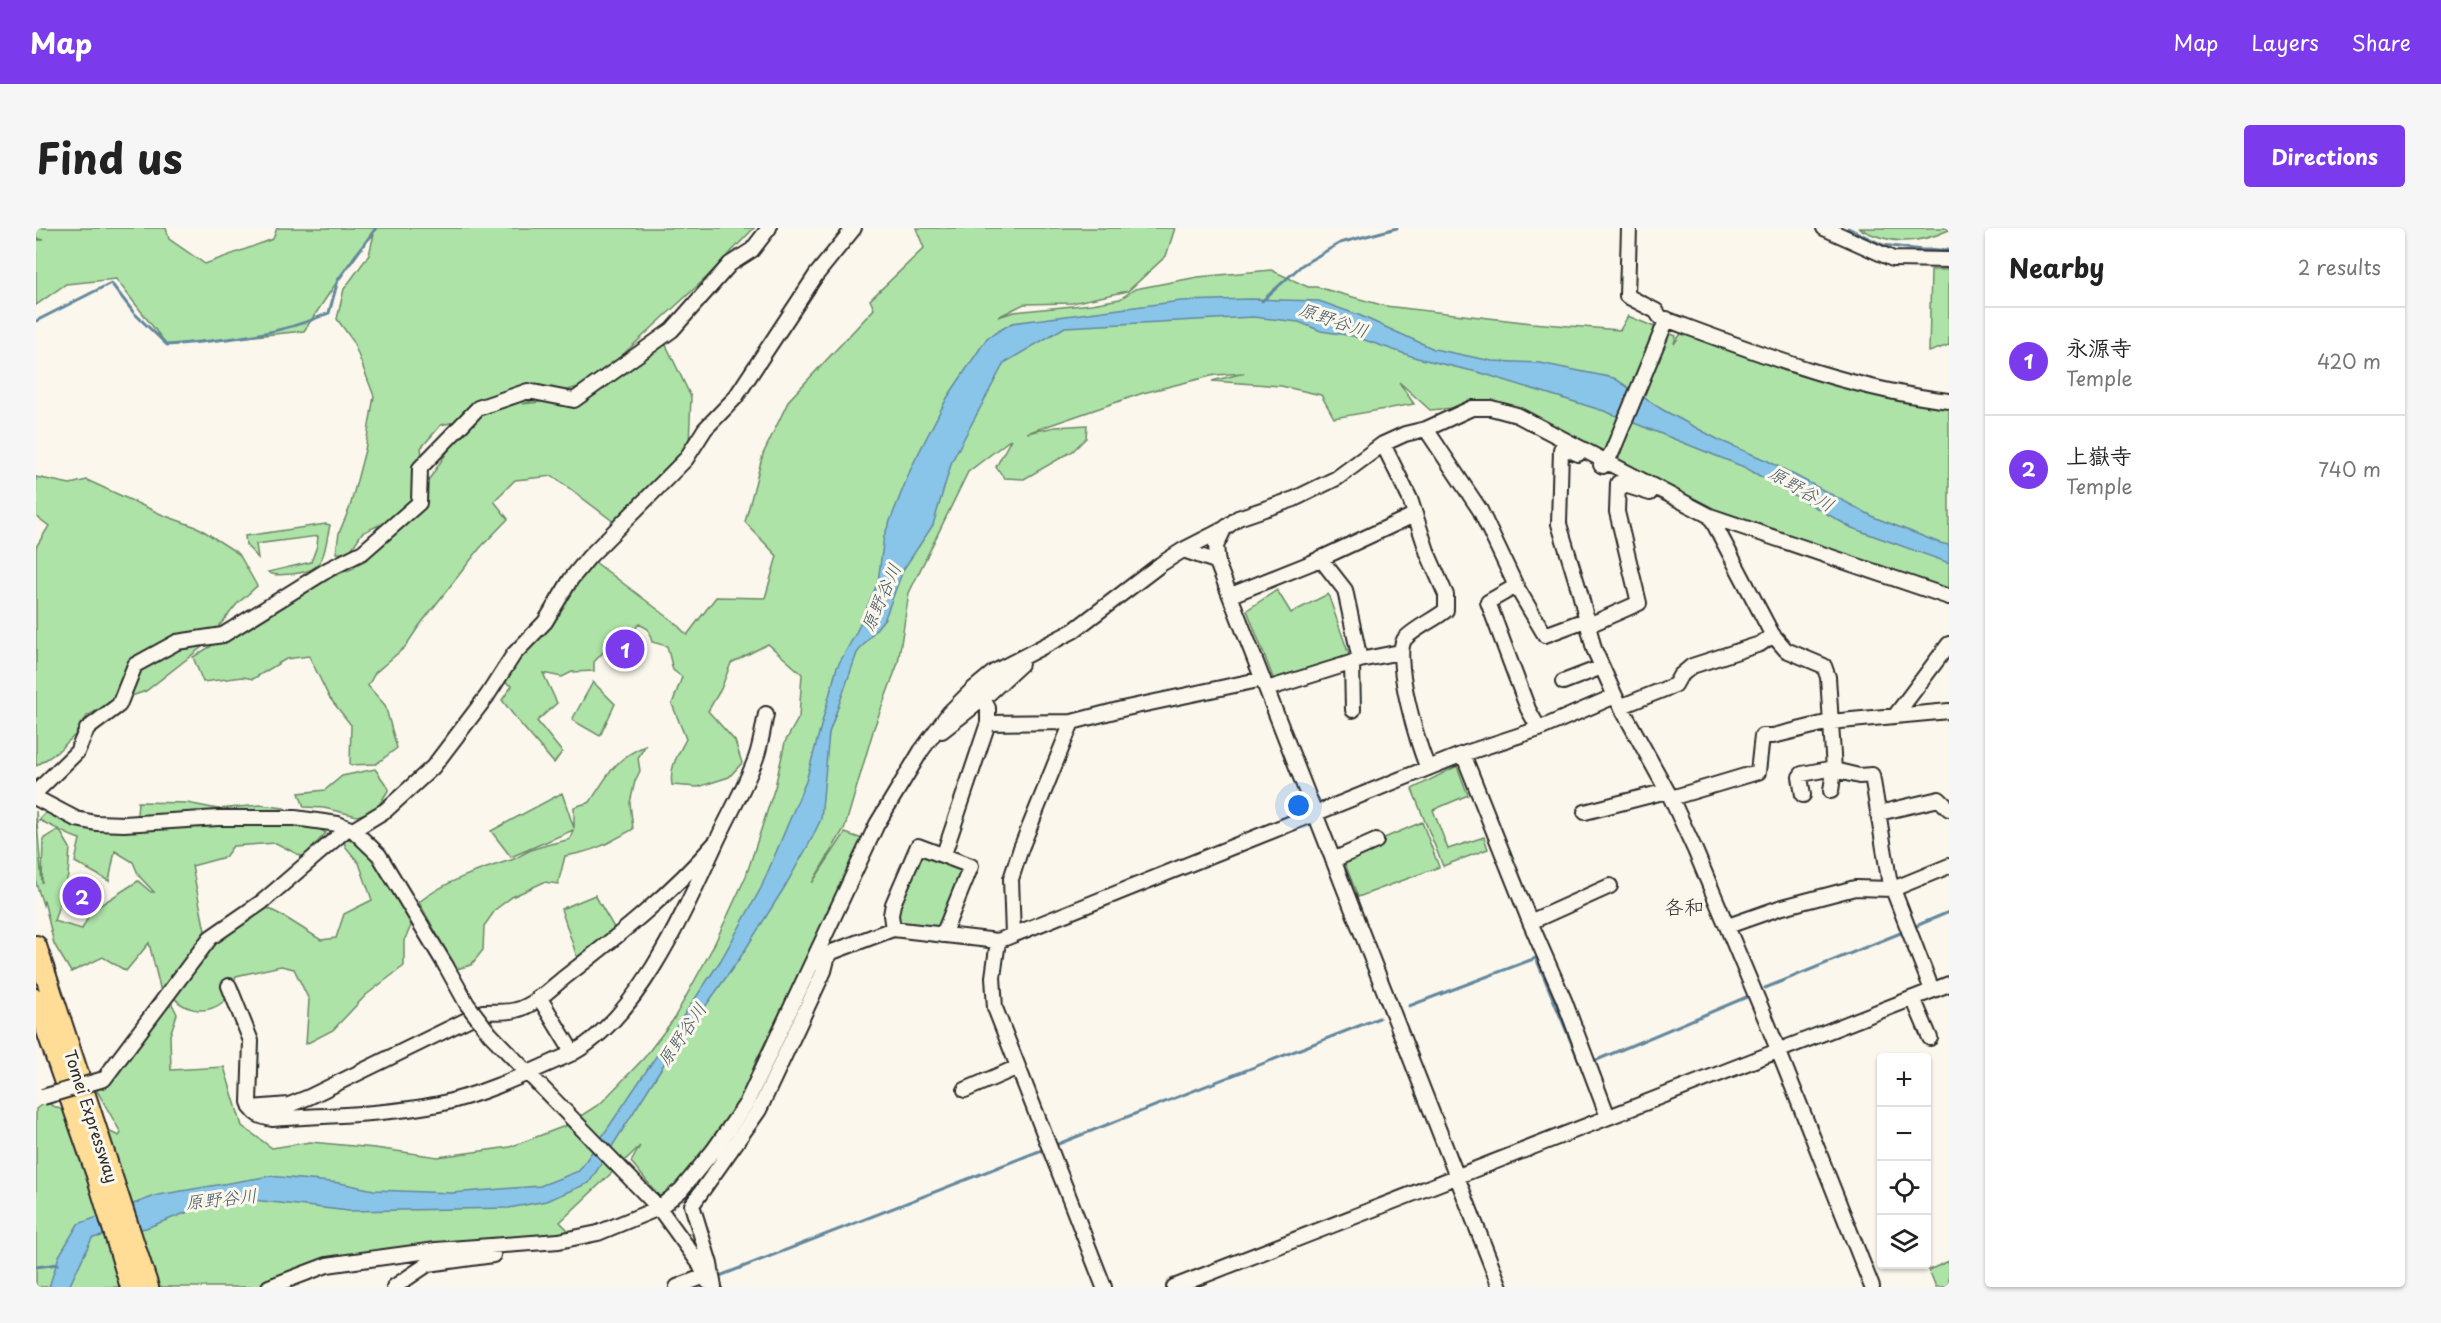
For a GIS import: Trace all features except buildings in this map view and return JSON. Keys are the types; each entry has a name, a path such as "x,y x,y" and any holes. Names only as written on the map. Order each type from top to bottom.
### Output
{"highway":[{"name":"Tomei Expressway","path":"36,946 137,1279"},
{"name":"Tomei Expressway","path":"36,999 104,1173"}],"street":[{"path":"36,792 77,752 87,729 119,705 135,666 177,642 223,635 329,569 363,552 419,503 420,468 478,408 528,391 574,400 672,330 730,264 752,250 769,228"},
{"path":"38,1097 104,1079 210,938 262,902 350,829 386,810 433,766 487,696 514,654 545,622 571,579 583,564 686,459 705,429 735,398 816,275 854,228"},
{"path":"1629,228 1628,296 1656,310 1660,316 1804,370 1867,387 1949,402"},
{"path":"1824,228 1893,259 1949,260"},
{"path":"1667,319 1610,457 1603,466 1567,449 1561,449 1559,524 1594,649 1669,795 1728,926 1872,1287"},
{"path":"394,1287 429,1264 527,1251 559,1241 598,1233 657,1206 681,1190 746,1104 878,824 928,742 950,713 971,691 994,672 1073,632 1161,564 1183,550 1224,529 1238,518 1294,499 1337,478 1383,444 1404,434 1426,429 1472,408 1491,408 1517,415 1610,457 1672,498 1710,516 1949,597"},
{"path":"1426,429 1480,510 1516,586 1545,635 1640,603 1617,512 1618,483 1666,499 1672,498"},
{"path":"1383,444 1410,499 1414,515 1446,595 1446,610 1405,639 1400,652 1417,741 1428,768"},
{"path":"1231,595 1414,515"},
{"path":"1710,516 1773,635 1786,650 1824,666 1828,677 1834,769 1831,791"},
{"path":"1224,529 1216,546 1218,562 1500,1287"},
{"path":"1183,550 1218,562"},
{"path":"1320,558 1345,590 1356,662 1353,710"},
{"path":"1516,586 1488,602 1528,709 1539,729"},
{"path":"763,1065 788,1029 832,952 893,929 998,941 1463,754 1619,701 1675,685 1680,676 1692,666 1760,644 1773,635"},
{"path":"1895,716 1949,644"},
{"path":"928,742 983,699 1036,650"},
{"path":"988,723 1072,722 1122,709 1265,684 1400,652"},
{"path":"1563,682 1602,668"},
{"path":"944,854 988,723 988,708 983,699"},
{"path":"1585,812 1669,795 1758,772 1762,736 1773,736 1830,722 1949,711"},
{"path":"229,986 251,1041 249,1102 251,1108 259,1116 273,1119 405,1109 440,1103 528,1073 573,1053 588,1044 613,1021 658,959 688,903 756,757 766,714"},
{"path":"1012,936 1011,879 1021,848 1072,722"},
{"path":"1463,754 1530,922 1564,1000 1608,1117"},
{"path":"1803,795 1800,777 1802,774 1834,769 1858,776 1872,775 1889,879 1932,990"},
{"path":"36,798 76,819 96,823 124,824 218,818 294,818 318,820 350,829 379,855 467,1004 489,1034 657,1206 710,1283"},
{"path":"1878,813 1939,799 1949,809"},
{"path":"1333,860 1376,841"},
{"path":"251,1108 290,1105 483,1012 516,1010 539,997 601,950 695,867 716,842"},
{"path":"893,929 891,915 893,904 918,846 971,866 943,935"},
{"path":"1728,926 1779,908 1855,888 1893,889 1949,866"},
{"path":"1530,922 1610,886"},
{"path":"998,941 993,976 995,1008 1104,1287"},
{"path":"710,1283 710,1264 692,1205 759,1110 825,971 827,959"},
{"path":"1174,1287 1949,984"},
{"path":"539,997 573,1053"},
{"path":"1913,998 1930,1038"},
{"path":"965,1090 1018,1067"},
{"path":"269,1287 327,1265 436,1250 559,1241"},
{"path":"677,1287 710,1283"}],"green space":[{"path":"36,228 166,228 169,239 205,264 273,239 277,228 754,228 706,278 604,372 649,347 666,345 691,397 689,444 614,522 553,476 515,480 494,501 508,519 480,548 405,647 375,673 368,686 385,705 397,748 376,764 350,765 351,725 329,697 309,656 286,659 253,679 243,677 203,682 193,657 253,624 308,586 354,568 379,525 362,533 349,553 336,553 339,533 350,507 365,450 374,396 353,341 337,319 344,289 369,255 374,234 355,255 304,331 167,345 116,279 66,284 36,305 36,240 44,240 36,238","holes":["581,386 567,399 522,404","469,419 426,484 421,448 441,425"]},
{"path":"916,228 1175,228 1166,256 1128,291 1072,303 1024,304 998,317 1014,312 1120,299 1135,289 1198,277 1271,270 1308,287 1317,287 1385,306 1532,323 1620,330 1628,316 1676,336 1674,344 1682,332 1795,374 1924,398 1949,398 1949,596 1710,516 1501,404 1430,410 1399,382 1414,404 1334,418 1321,395 1281,386 1212,381 1244,373 1215,375 1143,393 1027,433 1055,427 1087,425 1086,438 1073,451 1024,479 1004,478 996,467 1011,439 968,472 909,593 898,663 874,728 845,827 812,883 845,833 865,840 756,1061 738,1106 676,1185 660,1197 631,1162 640,1146 560,1222 572,1234 362,1260 270,1287 36,1287 36,1109 45,1102 119,1136 121,1133 96,1089 170,1000 177,1014 170,1035 171,1070 224,1067 242,1126 272,1148 310,1142 438,1157 510,1147 565,1126 601,1103 644,1058 673,1020 713,947 746,876 775,787 785,742 799,717 802,674 768,644 731,663 721,689 708,711 735,741 742,763 729,777 698,787 672,785 673,767 686,739 672,704 682,677 673,670 667,646 652,642 648,629 639,624 626,639 618,636 594,662 594,671 572,672 562,677 543,673 557,703 537,721 562,752 554,763 502,700 512,686 500,680 591,559 673,621 687,635 716,597 765,598 777,556 745,522 763,454 789,400 874,309 870,300 924,248"},
{"path":"1858,228 1949,228 1949,230 1925,238 1903,241 1881,238"},
{"path":"1931,270 1949,270 1949,345 1929,352"},
{"path":"36,477 70,484 87,480 163,515 199,528 239,554 257,586 237,604 202,647 146,691 108,704 87,716 77,733 56,753 36,766 36,547 49,526 36,516"},
{"path":"330,525 321,560 317,566 302,573 279,575 268,572 311,562 318,536 256,544 258,558 246,545 245,536"},
{"path":"1277,590 1291,613 1328,594 1349,655 1275,683 1247,610"},
{"path":"593,682 615,704 600,736 572,720"},
{"path":"645,746 638,758 640,771 630,803 633,829 585,852 565,856 558,884 544,882 512,897 496,909 484,926 483,950 471,965 456,969 419,902 462,877 511,860 534,849 570,839 573,830 511,857 491,831 562,793 574,828 574,807 590,802 619,762"},
{"path":"1457,766 1468,795 1433,810 1448,849 1484,837 1488,849 1443,866 1412,789"},
{"path":"375,769 389,789 376,810 357,816 324,808 304,807 299,793 325,790 342,776"},
{"path":"138,802 187,803 218,809 260,805 284,808 326,833 303,857 276,843 233,846 225,857 192,866 207,941 264,906 321,940 336,938 344,914 372,900 359,863 345,846 344,839 361,842 374,858 410,920 411,926 404,941 404,966 366,995 333,1030 306,1044 309,1000 294,969 281,966 236,976 223,1002 201,1010 180,1004 170,992 163,1000 149,943 126,971 103,957 71,972 54,944 44,900 43,905 36,883 36,811 42,883 43,839 58,830 39,820 45,813 124,824 137,815","holes":["60,830 80,839 75,862 109,881 115,851 133,862 139,876 154,892 138,881 91,911 82,929 54,921 68,875 70,848"]},
{"path":"1422,822 1439,867 1358,897 1342,856"},
{"path":"919,849 968,866 941,932 896,927 894,916"},
{"path":"595,895 616,931 578,960 561,909"},
{"path":"1949,1261 1949,1287 1936,1287 1929,1270"}],"water":[{"name":"原野谷川","path":"1250,299 1319,301 1361,316 1434,349 1492,361 1540,363 1614,378 1663,410 1719,440 1768,461 1876,518 1949,545 1949,563 1852,528 1744,467 1604,411 1481,373 1417,358 1353,336 1321,331 1299,322 1253,317 1065,327 1004,363 952,461 933,525 903,570 885,618 857,653 829,733 821,819 809,844 740,958 664,1064 589,1183 546,1201 509,1208 349,1211 227,1197 146,1228 92,1238 69,1287 49,1287 59,1256 78,1224 158,1195 270,1176 340,1183 374,1190 452,1193 540,1186 579,1171 721,960 761,888 806,781 837,667 856,633 878,582 884,536 912,466 947,398 987,338 1012,323 1181,301"}],"waterway":[{"path":"36,321 111,283 134,313 167,345 229,339 290,327 329,313 338,280 376,228"},
{"path":"1262,301 1302,265 1340,243 1397,228"},
{"path":"1848,228 1883,245 1922,250 1949,250"},
{"path":"1916,926 1949,912"},
{"path":"1765,988 1903,932"},
{"path":"1409,1006 1536,958 1579,1061"},
{"path":"1592,1062 1749,996"},
{"path":"1058,1144 1379,1018"},
{"path":"717,1277 1042,1150"},
{"path":"36,1267 58,1264"}],"place":[{"name":"永源寺","path":"625,649"},
{"name":"上嶽寺","path":"82,896"}],"district":[{"name":"各和","path":"1684,906"}]}
